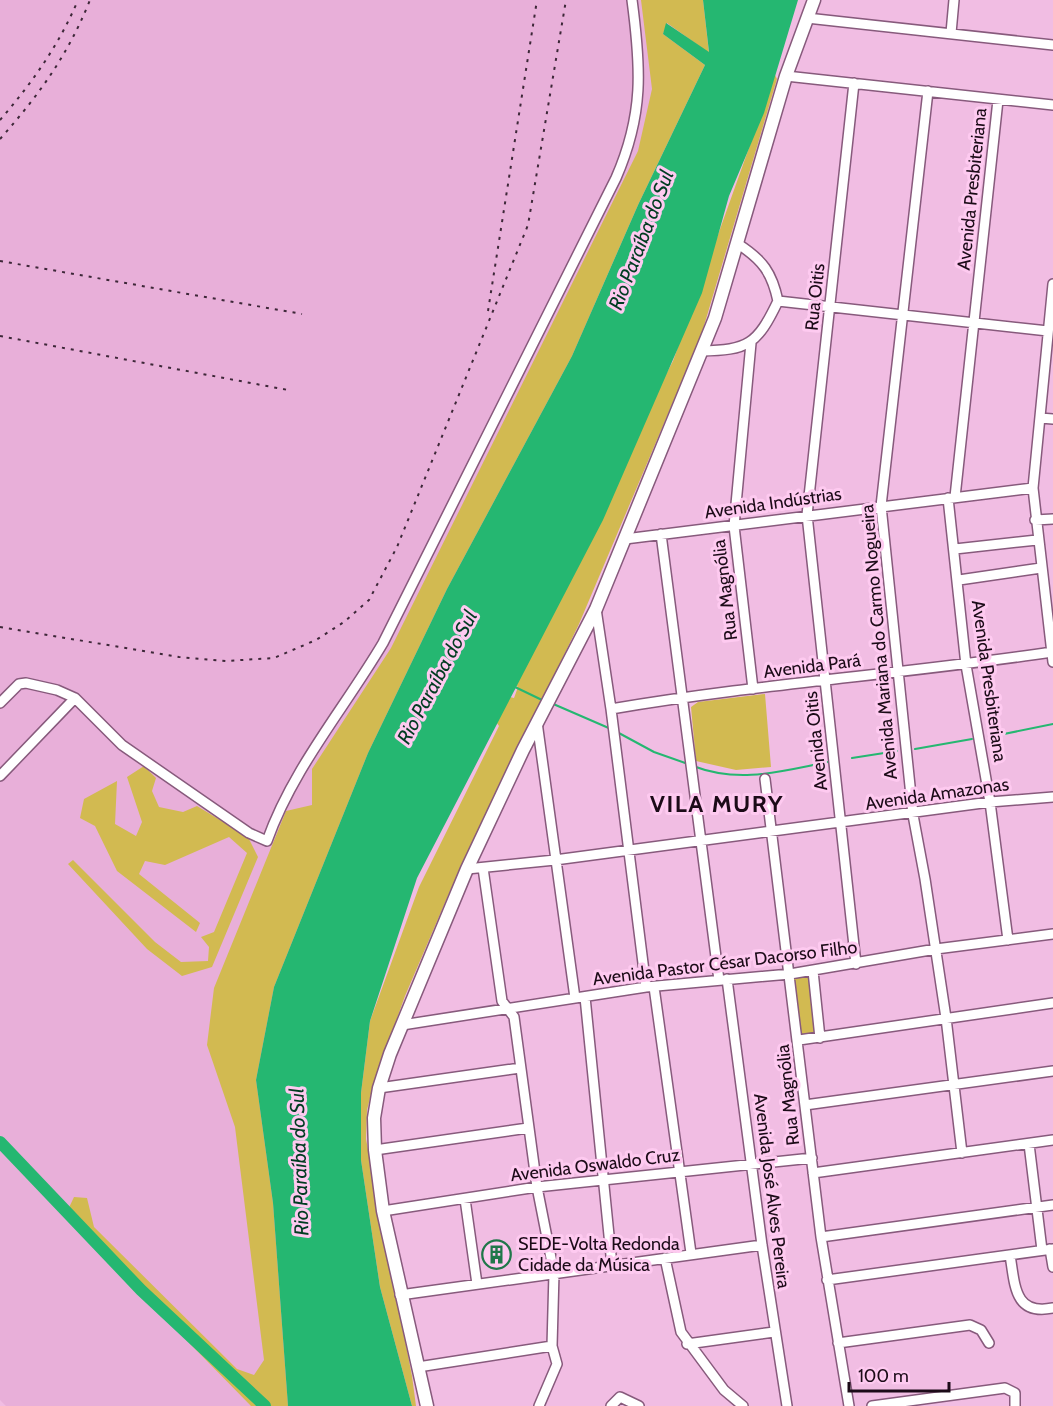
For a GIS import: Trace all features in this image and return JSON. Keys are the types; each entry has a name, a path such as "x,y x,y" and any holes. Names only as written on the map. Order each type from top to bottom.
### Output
{"main road":[{"path":"427,1406 400,1295 383,1211 375,1150 374,1118 379,1088 402,1025 467,869 544,707 596,609 715,318 786,76 814,0"}],"street":[{"path":"0,703 20,684 26,683 57,690 75,698 122,745 249,833 267,841 297,772 358,685 383,643 616,178 629,147 636,117 640,76 632,0"},
{"path":"951,33 954,0"},
{"path":"807,18 1053,45"},
{"path":"786,76 1053,105"},
{"name":"Rua Oitis","path":"807,515 854,83"},
{"name":"Avenida Mariana do Carmo Nogueira","path":"928,91 904,315 880,506 912,815 936,950 962,1153"},
{"name":"Avenida Presbiteriana","path":"998,100 974,322 951,497 966,665 990,802 1008,940"},
{"path":"701,351 729,350 752,343 765,326 778,302 768,269 753,254 738,244"},
{"path":"1052,657 1050,617 1037,540 1033,488 1053,284"},
{"path":"778,302 1048,331"},
{"name":"Rua Magnólia","path":"752,343 734,526 753,689"},
{"path":"1040,417 1053,419"},
{"name":"Avenida Indústrias","path":"625,539 1033,488"},
{"name":"Avenida Oitis","path":"807,515 807,539 826,681 856,964"},
{"path":"1035,520 1053,519"},
{"path":"661,534 681,697"},
{"path":"955,549 1037,540"},
{"path":"959,580 1041,568"},
{"path":"596,609 629,850 691,1253"},
{"name":"Avenida Pará","path":"611,710 681,697 1052,657"},
{"name":"Avenida José Alves Pereira","path":"681,697 699,840 753,1165 774,1332 787,1406"},
{"path":"0,776 75,698"},
{"path":"537,722 574,998"},
{"name":"Rua Magnólia","path":"765,779 799,1040 821,1237 849,1406"},
{"name":"Avenida Amazonas","path":"467,869 912,815 990,802 1053,797"},
{"path":"483,868 504,1007 514,1017 537,1187 554,1273 552,1346 556,1364 539,1406"},
{"name":"Avenida Pastor César Dacorso Filho","path":"402,1025 504,1007 650,987 790,974 1053,934"},
{"path":"813,970 820,1038"},
{"path":"585,997 612,1265"},
{"path":"799,1040 1053,1003"},
{"path":"379,1088 520,1068"},
{"path":"805,1105 1053,1071"},
{"path":"375,1150 528,1128"},
{"path":"813,1173 1053,1140"},
{"path":"1029,1144 1038,1207 1053,1267"},
{"name":"Avenida Oswaldo Cruz","path":"383,1211 537,1187 679,1170 812,1158"},
{"path":"465,1199 477,1284"},
{"path":"821,1237 1053,1205"},
{"path":"400,1295 762,1245"},
{"path":"827,1280 1048,1249"},
{"path":"1011,1255 1018,1292 1025,1307 1032,1310 1053,1308"},
{"path":"665,1258 676,1316 687,1344 724,1390 743,1406"},
{"path":"838,1343 970,1325 981,1330 989,1343"},
{"path":"687,1344 774,1332"},
{"path":"418,1367 552,1346"},
{"path":"872,1406 1005,1388 1015,1394 1015,1406"},
{"path":"611,1406 616,1399 624,1398 639,1406"}],"shaded area":[{"path":"0,0 703,0 273,1203 288,1406 6,1406 0,1400"},
{"path":"641,0 703,0 709,53 667,23 663,34 705,65 638,205 572,356 447,589 368,753 274,987 256,1080 273,1203 288,1406 251,1406 65,1216 74,1197 87,1198 94,1227 237,1369 254,1375 264,1360 235,1127 207,1045 214,988 286,811 312,805 312,769 391,648 638,151 652,89"},
{"path":"775,75 777,79 701,336 579,624 450,891 405,996 373,1086 367,1110 366,1139 412,1376 416,1406 412,1406 380,1287 361,1160 361,1093 370,1021 419,887 499,726 488,710 495,693 514,698 518,687 507,678 673,361"},
{"path":"765,694 771,767 736,770 696,761 691,707 698,702"},
{"path":"144,766 156,778 152,791 159,807 183,812 197,806 248,837 258,857 212,967 182,976 147,949 68,864 73,860 155,942 181,962 208,961 209,947 201,937 214,932 247,853 229,837 165,865 145,861 139,874 200,923 196,932 117,871 95,826 80,818 84,799 117,781 115,824 136,836 142,822 127,777"},
{"path":"793,978 812,978 817,1034 801,1035"}],"water":[{"name":"Rio Paraíba do Sul","path":"703,0 798,0 764,113 729,196 702,293 603,520 417,878 370,1021 361,1093 361,1160 380,1287 412,1406 288,1406 273,1203 256,1080 274,987 368,753 447,589 572,356 638,205 705,65 663,34 666,23 709,52"}],"waterway":[{"path":"515,687 542,700"},
{"path":"551,703 611,729"},
{"path":"994,736 1053,724"},
{"path":"617,732 654,752 688,764"},
{"path":"915,749 972,739"},
{"path":"852,758 897,751"},
{"path":"693,766 710,771 744,775 777,772 828,762"},
{"path":"0,1142 141,1290 265,1406"}],"railway":[{"path":"0,120 44,63 78,0"},
{"path":"0,139 51,74 72,39 90,0"},
{"path":"488,311 537,0"},
{"path":"0,627 179,657 226,661 274,658 316,640 344,622 369,600 397,547 528,225 566,0"},
{"path":"0,261 302,314"},
{"path":"0,336 288,390"}],"place":[{"name":"SEDE-Volta Redonda Cidade da Música","path":"497,1254"}],"district":[{"name":"VILA MURY","path":"717,804"}]}
